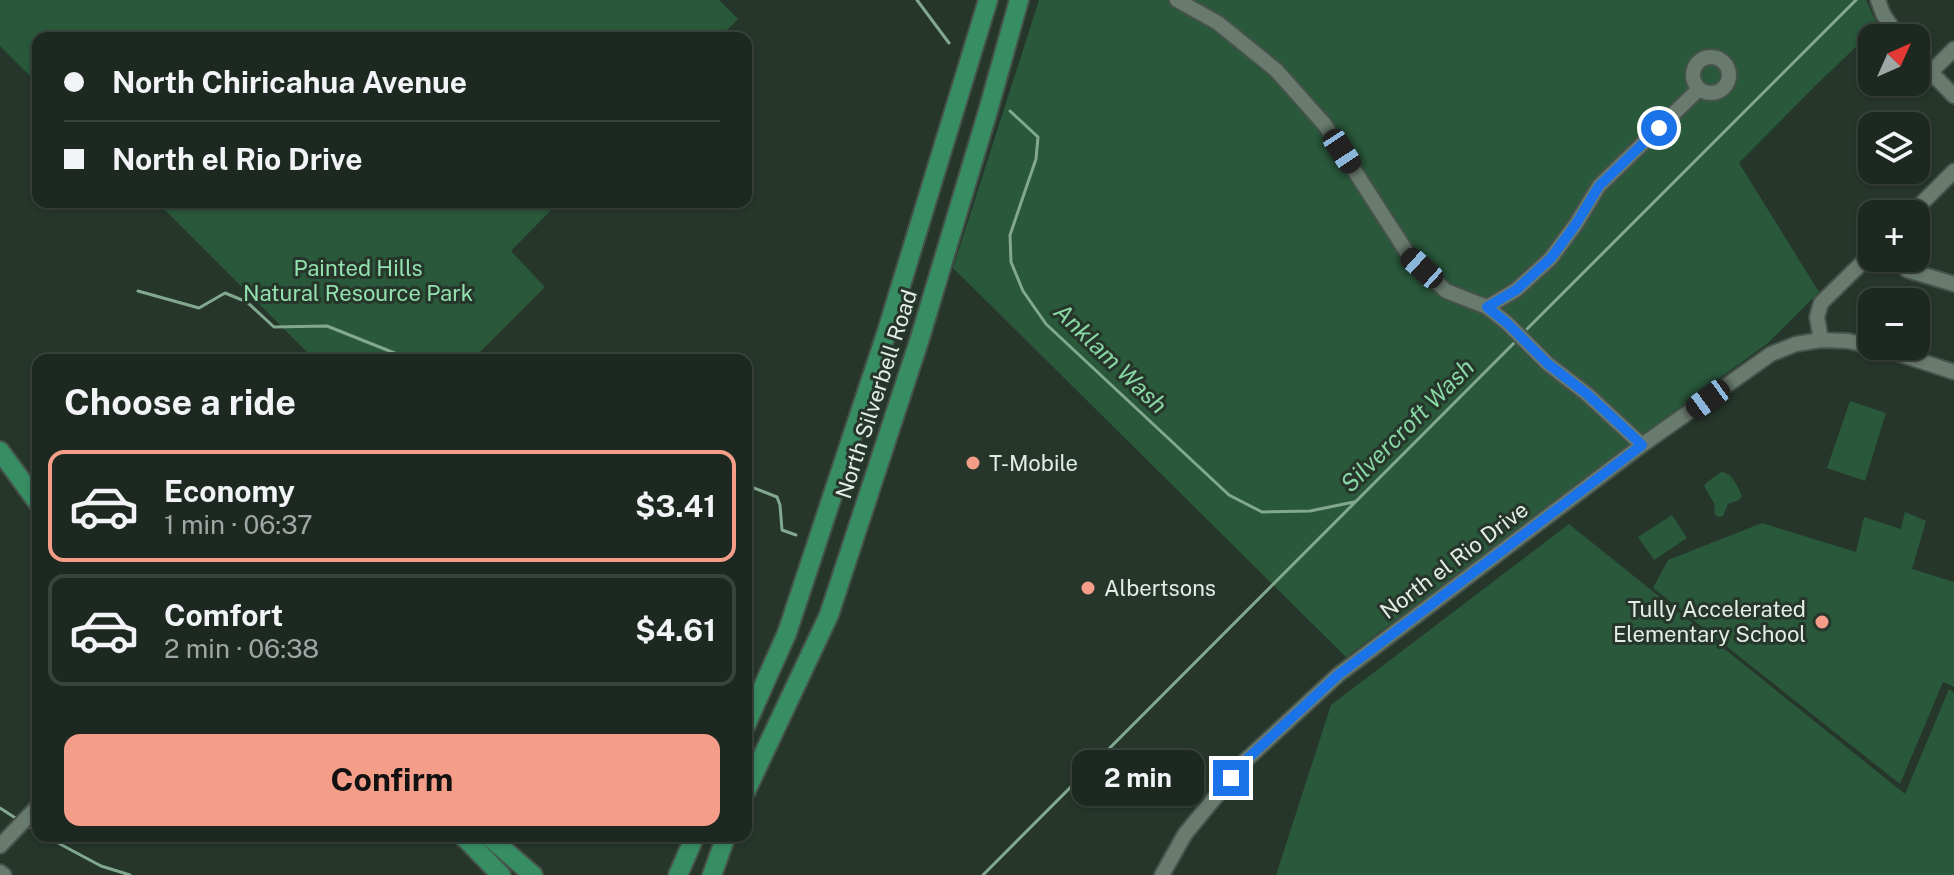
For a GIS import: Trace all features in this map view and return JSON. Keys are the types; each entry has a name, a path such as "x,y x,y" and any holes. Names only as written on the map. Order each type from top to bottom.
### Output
{"main road":[{"name":"North Silverbell Road","path":"752,712 787,633 887,331 988,0"},
{"name":"North Silverbell Road","path":"752,778 829,615 920,338 1019,0"},
{"path":"0,451 32,495"},
{"path":"469,842 501,875"},
{"path":"495,842 533,875"},
{"path":"678,875 692,842"},
{"path":"712,875 724,842"}],"street":[{"path":"1177,0 1218,23 1276,70 1325,125 1410,257 1446,291 1487,307 1507,323 1548,364 1587,394 1642,445"},
{"path":"1878,0 1890,24"},
{"path":"1954,49 1931,72 1954,96"},
{"path":"1487,307 1516,290 1551,258 1599,186 1699,89"},
{"path":"1925,200 1954,171"},
{"path":"1821,340 1817,317 1821,303 1858,267"},
{"path":"1914,272 1954,284"},
{"name":"North el Rio Drive","path":"1162,875 1185,834 1246,760 1338,675 1642,445 1771,354 1796,344 1821,340 1848,341 1954,372"},
{"path":"0,846 32,812"}],"green space":[{"path":"0,0 719,0 738,19 725,32 32,32 32,78 0,46"},
{"path":"1039,0 1866,0 1877,24 1858,24 1858,45 1739,163 1819,292 1768,343 1346,657 953,268"},
{"name":"Painted Hills Natural Resource Park","path":"163,208 553,208 511,251 545,287 478,354 309,354"},
{"path":"1850,401 1886,413 1865,481 1827,468"},
{"path":"1721,472 1731,477 1742,496 1728,504 1723,516 1719,517 1715,515 1714,503 1704,486"},
{"path":"1905,512 1926,521 1912,569 1954,582 1954,687 1943,682 1900,784 1653,588 1668,560 1762,523 1856,552 1864,517 1901,529"},
{"path":"1672,515 1687,538 1654,560 1638,537"},
{"path":"1569,524 1905,794 1949,689 1954,692 1954,875 1276,875 1331,705"}],"waterway":[{"name":"Anklam Wash","path":"917,0 949,43"},
{"name":"Silvercroft Wash","path":"1525,331 1856,0"},
{"name":"Anklam Wash","path":"1010,111 1038,137 1036,159 1010,235 1011,262 1023,291 1046,324 1229,495 1262,512 1310,511 1354,502"},
{"path":"138,291 199,308 225,293 247,302 274,327 327,326 397,354"},
{"name":"Silvercroft Wash","path":"983,875 1517,340"},
{"path":"752,487 777,497 782,530 796,535"},
{"path":"0,808 17,819"},
{"path":"27,825 32,828"},
{"path":"56,842 101,866 130,875"}],"place":[{"name":"T-Mobile","path":"973,463"},
{"name":"Albertsons","path":"1088,588"},
{"name":"Tully Accelerated Elementary School","path":"1822,622"}],"route":[{"path":"1231,778 1246,760 1338,675 1642,445 1487,307 1516,290 1551,258 1599,186 1659,128"}]}
